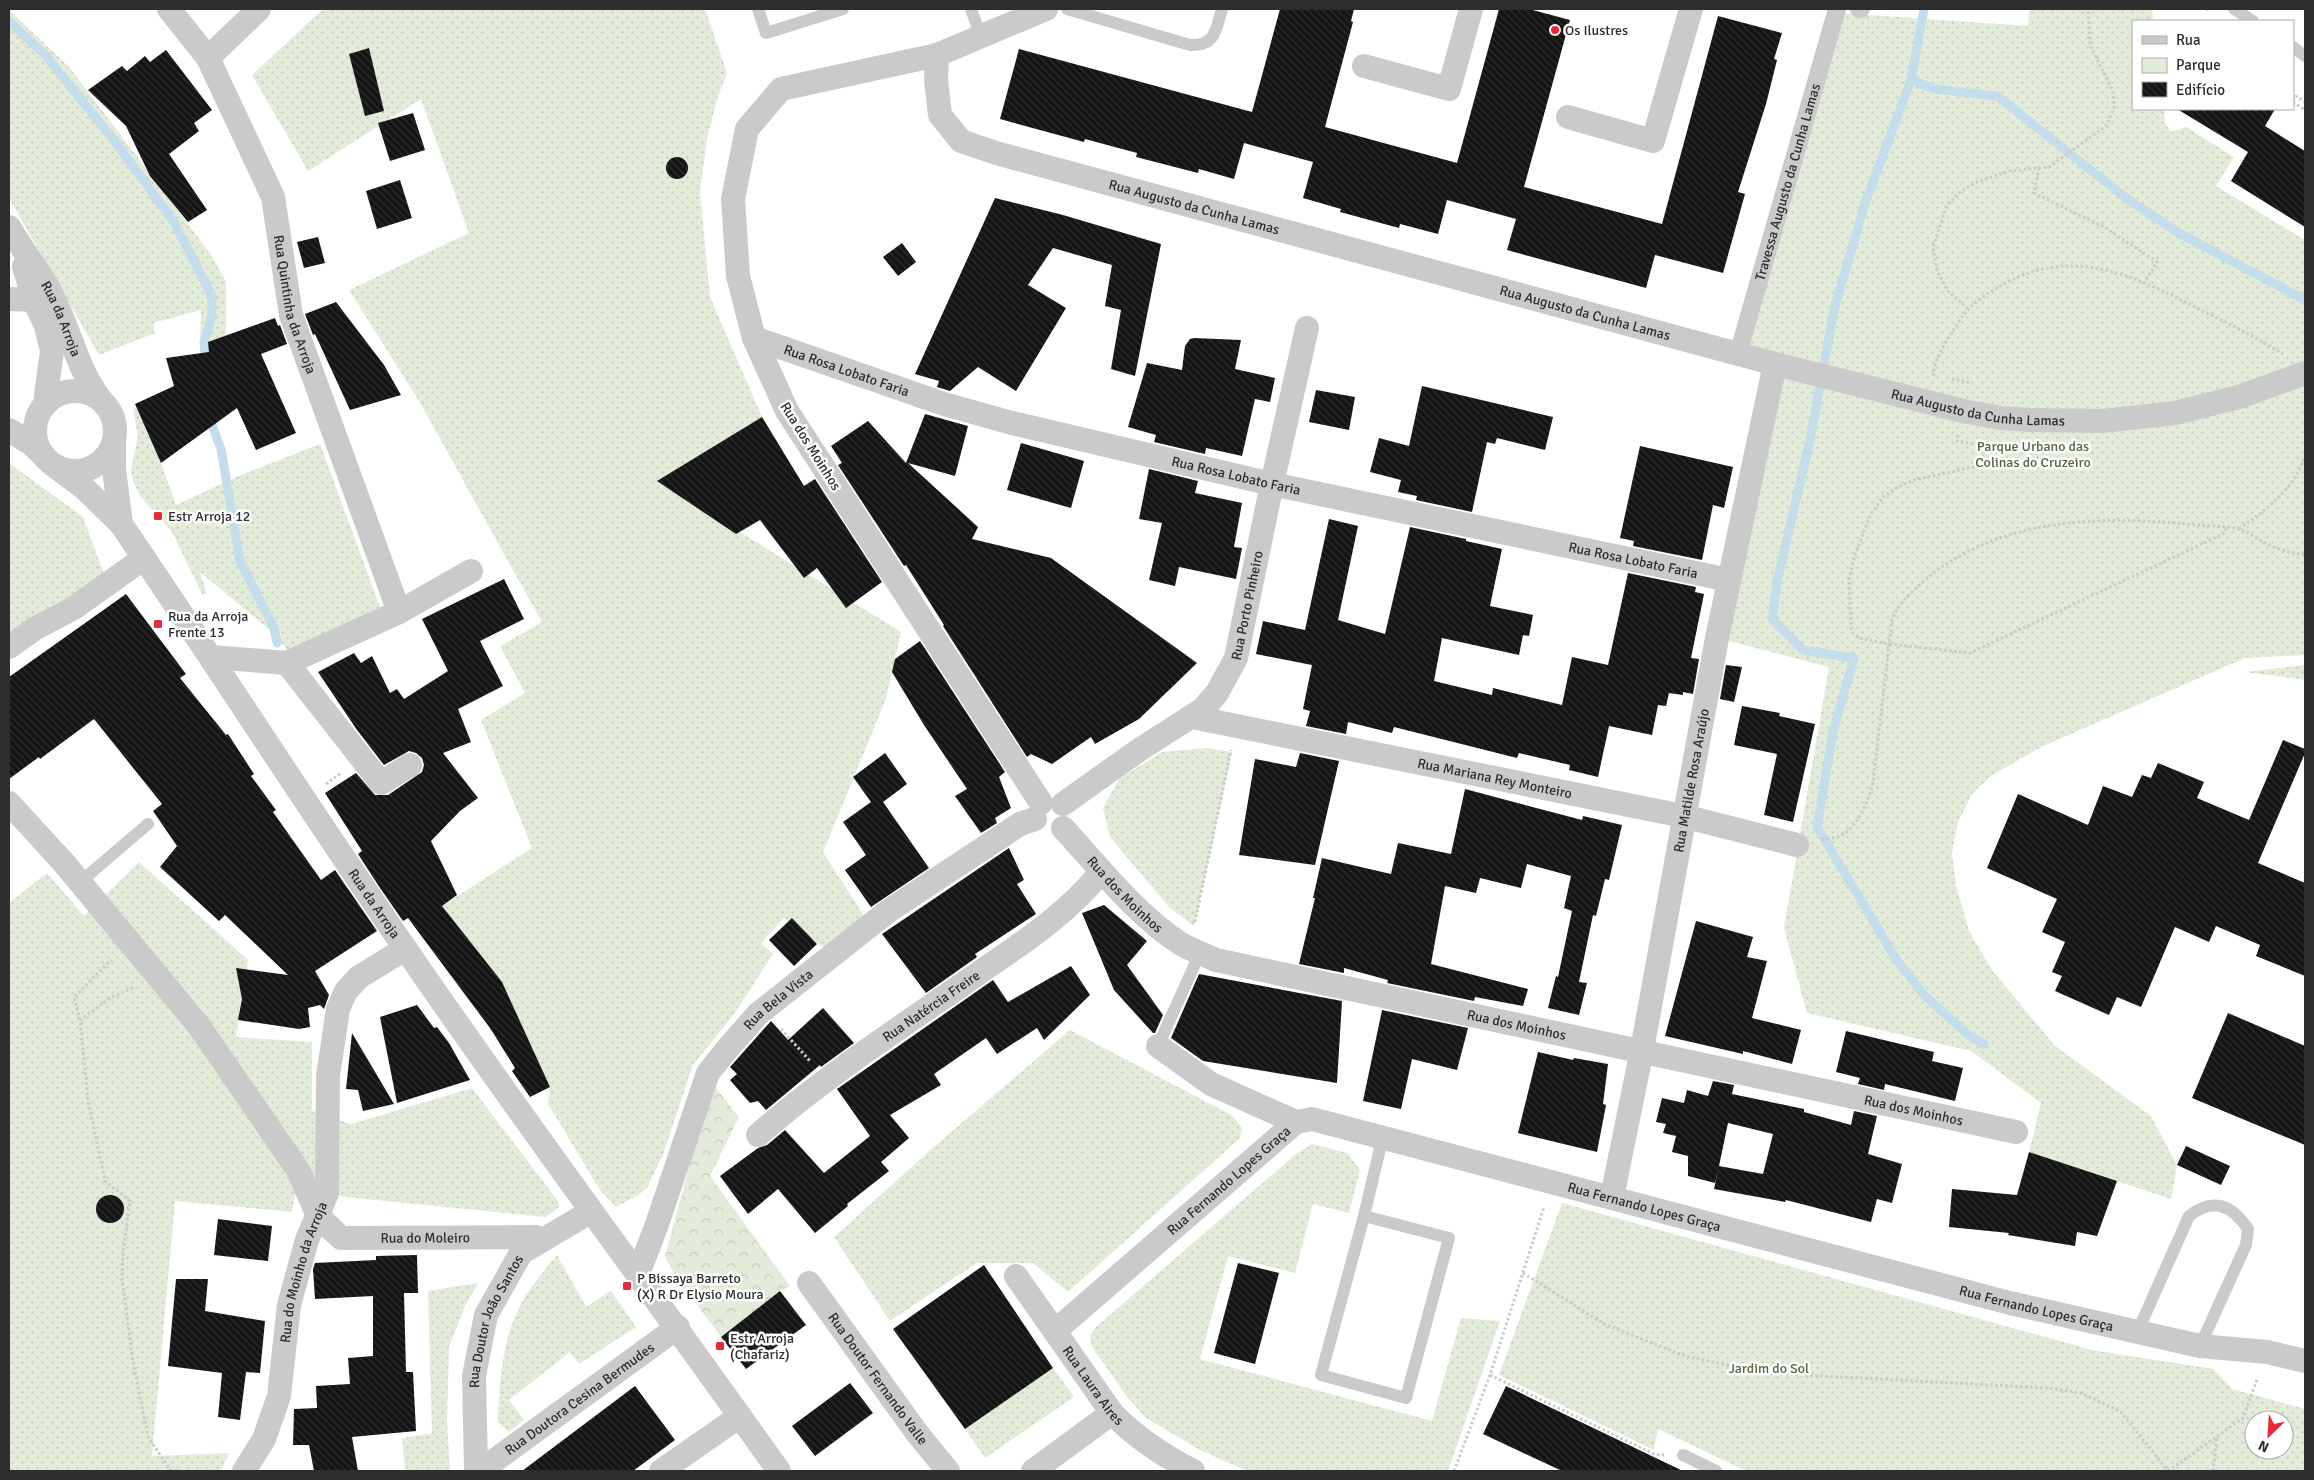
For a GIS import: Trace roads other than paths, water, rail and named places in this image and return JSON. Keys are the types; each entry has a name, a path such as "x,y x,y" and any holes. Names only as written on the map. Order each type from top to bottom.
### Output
{"street":[{"name":"Rua Quintinha da Arroja","path":"169,9 208,58 273,197 292,315 399,612"},
{"path":"208,58 259,9"},
{"name":"Rua dos Moinhos","path":"1046,9 937,55 781,90 747,130 733,199 738,276 754,338 787,411 1047,809 1040,828 1049,833 1059,832 1063,828 1101,872 1156,924 1195,950 1236,964 2016,1132"},
{"path":"1364,66 1450,89 1471,9"},
{"path":"1568,117 1653,141 1691,9"},
{"name":"Travessa Augusto da Cunha Lamas","path":"1738,354 1837,9"},
{"name":"Rua Augusto da Cunha Lamas","path":"937,55 936,80 940,115 961,141 996,153 1775,364 1963,411 2001,418 2103,421 2175,413 2239,397 2305,373"},
{"name":"Rua da Arroja","path":"13,234 34,300 46,326 52,350 42,409"},
{"name":"Rua da Arroja","path":"13,234 52,294 92,389 101,400"},
{"path":"9,299 34,300"},
{"name":"Rua Porto Pinheiro","path":"1047,809 1192,717 1211,702 1236,658 1307,328"},
{"name":"Rua Rosa Lobato Faria","path":"754,338 944,404 1012,423 1272,484 1729,580"},
{"name":"Rua Matilde Rosa Araújo","path":"1612,1197 1642,1050 1683,816 1729,580 1775,364"},
{"path":"9,424 27,420 56,395 69,390 86,392 101,400 114,418 116,430 110,452 102,461 92,467 79,471 65,470 47,459 36,442 35,428 42,409"},
{"name":"Rua da Arroja","path":"9,430 30,443 83,487 121,524 405,949 590,1212 678,1328 779,1471"},
{"name":"Rua da Arroja","path":"114,441 114,469 121,524"},
{"path":"9,647 36,628 74,608 144,558"},
{"path":"211,656 287,663 399,612 471,571"},
{"path":"287,663 381,783 410,765"},
{"name":"Rua Mariana Rey Monteiro","path":"1192,717 1683,816 1797,844"},
{"path":"9,803 80,883 199,1026 298,1170 318,1216"},
{"name":"Rua Bela Vista","path":"638,1274 656,1227 708,1073 728,1048 764,1010 888,912 1020,824 1047,809"},
{"name":"Rua Natércia Freire","path":"758,1135 827,1080 883,1039 1041,930 1087,890 1101,872"},
{"name":"Rua do Moinho da Arroja","path":"244,1471 264,1439 279,1396 290,1305 307,1240 327,1193 328,1076 338,1009 346,991 359,977 405,949"},
{"path":"1158,1046 1211,1084 1296,1122"},
{"name":"Rua Fernando Lopes Graça","path":"1055,1331 1296,1122 1312,1119 1383,1136 2010,1303 2200,1346 2267,1352 2305,1362"},
{"name":"Rua Doutor João Santos","path":"476,1471 474,1376 486,1315 521,1253 590,1212"},
{"name":"Rua do Moleiro","path":"318,1216 342,1238 536,1237 541,1240"},
{"name":"Rua Laura Aires","path":"1016,1276 1112,1413 1130,1432 1158,1453 1193,1471"},
{"name":"Rua Doutor Fernando Valle","path":"808,1283 917,1433 948,1471"},
{"name":"Rua Doutora Cesina Bermudes","path":"484,1471 491,1463 678,1328"},
{"path":"1033,1471 1112,1413"},
{"path":"661,1471 740,1416"}],"lane":[{"path":"758,9 766,33 828,11 843,9"},
{"path":"971,9 981,37"},
{"path":"1067,9 1190,44 1202,45 1210,41 1215,33 1222,9"},
{"path":"2234,9 2251,20"},
{"path":"2294,49 2305,56"},
{"path":"80,883 148,824"},
{"path":"1158,1046 1195,950"},
{"path":"1364,1216 1449,1238 1406,1398 1321,1375 1364,1216 1383,1136"},
{"path":"2137,1333 2189,1216 2200,1207 2209,1204 2221,1206 2239,1215 2248,1229 2246,1245 2200,1346"},
{"path":"1683,1455 1716,1471"}],"waterway":[{"path":"1924,9 1911,80 1935,89 1997,96 2126,198 2177,232 2305,300"},
{"path":"9,21 47,57 116,143 174,222 212,296 212,316 204,343 206,363"},
{"path":"1911,80 1865,203 1834,310 1810,440 1777,582 1772,619 1803,650 1854,658 1833,732 1817,827 1898,962 1924,995 1967,1034 1984,1044"},
{"path":"211,416 212,425 221,449 240,561 274,628 277,643"}],"place":[{"name":"Os Ilustres","path":"1555,30"},
{"name":"Estr Arroja 12","path":"158,516"},
{"name":"Rua da Arroja Frente 13","path":"158,624"},
{"name":"P Bissaya Barreto (X) R Dr Elysio Moura","path":"627,1286"},
{"name":"Estr Arroja (Chafariz)","path":"720,1346"}],"park label":[{"name":"Parque Urbano das Colinas do Cruzeiro","path":"2033,454"},
{"name":"Jardim do Sol","path":"1769,1368"}]}
